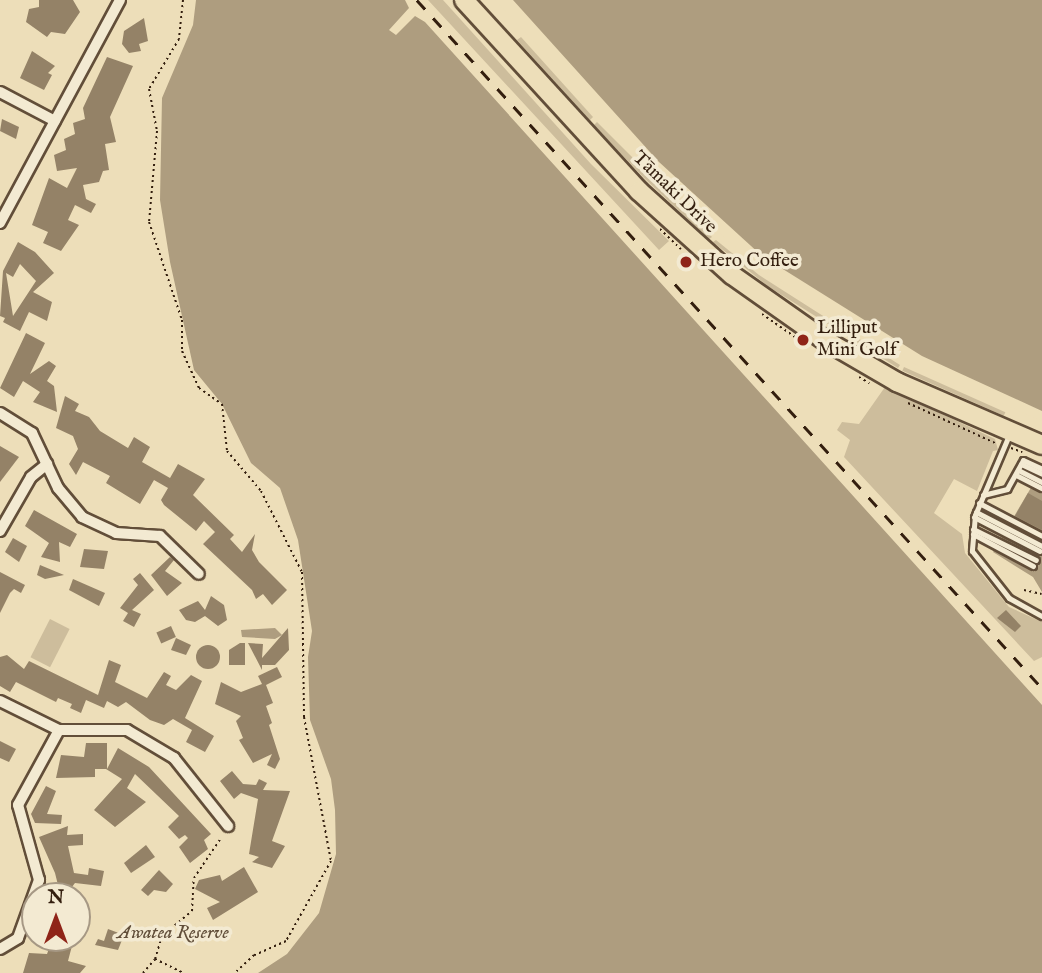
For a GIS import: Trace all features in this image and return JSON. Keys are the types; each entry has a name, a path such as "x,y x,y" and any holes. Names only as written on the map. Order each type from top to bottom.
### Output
{"main road":[{"name":"Tāmaki Drive","path":"464,0 639,191 732,275 859,361 1009,433 1042,445"}],"street":[{"path":"0,223 120,0"},
{"path":"0,92 55,121"},
{"path":"0,413 32,433 62,495 87,521 116,533 160,536 199,574"},
{"path":"0,531 31,477 47,464"},
{"path":"0,701 59,730 118,727 149,742 177,761 228,826"},
{"path":"0,949 18,938 39,880 18,805 59,730"}],"lane":[{"path":"1009,433 975,515 972,551 1009,598 1042,616"},
{"path":"983,495 1007,489 1020,467"},
{"path":"1020,467 1042,469"},
{"path":"1020,467 1042,474"},
{"path":"1020,467 1042,482"},
{"path":"1020,467 1042,488"},
{"path":"979,503 1042,536"},
{"path":"975,515 1041,548"},
{"path":"973,531 1035,563"}],"path":[{"path":"183,0 179,39 149,89 157,131 152,238 182,320 182,351 199,388 222,404 227,451 261,491 302,572 304,717 331,861 286,941 254,955 235,973"},
{"path":"1024,590 1042,594"},
{"path":"144,973 155,958 162,936 192,911 194,878 220,838"},
{"path":"155,958 184,973"}],"shaded area":[{"path":"196,0 405,0 409,8 389,30 396,35 415,16 425,22 1042,705 1042,973 258,973 287,954 319,913 336,854 335,810 331,779 310,720 308,657 312,631 298,540 280,488 251,463 222,404 194,370 170,262 160,200 162,98 193,25"},
{"path":"428,0 443,0 591,164 669,241 659,250"},
{"path":"499,0 1042,0 1042,418 875,339 693,207"},
{"path":"521,37 593,117 590,120 517,40"},
{"path":"597,122 712,237 709,239 644,178 594,125"},
{"path":"716,240 759,275 900,365 898,368 769,287 713,242"},
{"path":"904,367 1005,412 1004,416 902,371"},
{"path":"885,387 995,439 998,450 993,451 977,491 954,479 934,513 962,534 965,553 1009,607 1042,622 1042,657 1034,661 844,457 850,440 837,430 842,422 859,424"},
{"path":"1042,469 1042,592 1033,577 993,552"},
{"path":"50,619 70,629 50,667 30,657"},
{"path":"275,628 282,635 275,639 242,637 241,630"}],"pier":[{"path":"495,0 513,0 659,162 762,256 922,356 1042,411 1042,421 936,375 873,342 758,266 691,209"}],"building":[{"path":"39,0 73,0 80,12 65,34 51,32 47,37 26,22 29,9 39,7"},
{"path":"144,18 148,41 139,44 141,51 129,53 122,44 124,31"},
{"path":"32,51 55,66 48,73 52,75 44,90 20,78"},
{"path":"107,57 133,66 110,117 116,142 105,144 109,170 103,171 99,182 83,185 86,199 96,204 91,213 75,205 68,220 79,225 61,251 43,243 48,232 32,225 49,178 67,188 77,168 57,171 54,155 66,150 64,139 75,134 73,123 85,119 83,108"},
{"path":"2,119 19,127 16,139 0,131"},
{"path":"18,242 35,252 54,273 33,292 52,302 47,321 29,312 20,331 3,322 5,318 0,316 3,271","holes":["20,264 36,281 13,316 6,273 13,277"]},
{"path":"26,333 45,343 30,374 49,361 56,366 47,381 54,386 57,412 33,402 40,392 23,381 14,397 0,388"},
{"path":"65,396 79,404 75,411 89,417 100,431 128,448 134,437 150,447 142,462 170,478 178,464 205,479 193,495 234,535 230,539 242,552 255,534 252,550 259,562 287,590 272,605 263,594 256,599 252,590 203,544 215,532 204,521 196,531 164,505 161,500 168,488 154,480 140,504 106,483 110,476 83,462 76,475 69,464 78,449 73,436 56,428"},
{"path":"0,446 19,457 0,482"},
{"path":"1028,493 1042,501 1042,530 1015,516"},
{"path":"34,510 77,534 70,547 59,542 60,562 41,557 49,543 25,526"},
{"path":"13,538 27,546 19,562 5,552"},
{"path":"84,549 108,551 104,569 80,567"},
{"path":"170,557 174,560 165,571 182,583 167,596 151,575"},
{"path":"40,565 64,575 45,579 37,575"},
{"path":"0,572 25,585 21,593 14,589 10,593 0,613"},
{"path":"140,573 154,590 132,610 141,614 134,627 123,621 128,613 120,608 138,585 133,579"},
{"path":"73,579 105,593 99,606 69,590"},
{"path":"211,596 224,605 227,620 218,626 205,616 195,622 186,620 179,610 198,601 205,610"},
{"path":"1006,610 1021,626 1015,632 997,618"},
{"path":"171,626 176,637 161,643 156,633"},
{"path":"288,628 289,650 275,665 262,665 262,670 248,643 263,644 262,658"},
{"path":"176,638 191,645 186,655 171,650"},
{"path":"245,643 245,665 229,665 229,650"},
{"path":"208,645 216,649 220,657 216,665 208,669 200,665 196,657 200,649"},
{"path":"7,655 24,669 29,661 98,695 109,660 121,665 115,682 147,698 164,672 171,676 166,685 176,690 191,675 202,681 185,718 214,736 205,752 186,742 192,730 173,719 164,725 150,720 126,702 118,707 107,701 104,708 86,700 81,713 70,708 72,704 58,698 56,702 16,682 10,692 0,686 0,657"},
{"path":"277,667 282,677 266,685 273,703 266,706 272,723 269,725 280,759 275,769 267,765 272,754 253,763 239,740 243,738 236,721 241,716 215,704 221,682 241,692 262,684 258,676"},
{"path":"0,741 16,749 9,762 0,758"},
{"path":"86,743 107,743 107,769 118,748 149,767 211,834 204,840 208,849 190,863 179,847 188,838 185,835 179,839 168,827 179,816 135,774 127,788 146,802 115,827 94,810 122,779 106,769 95,769 95,777 56,778 61,755 84,757"},
{"path":"232,771 243,784 256,785 259,779 267,783 263,790 290,791 272,841 285,846 272,868 252,862 259,857 249,854 258,799 241,793 234,799 220,781"},
{"path":"46,786 56,791 47,814 62,815 61,824 35,823 31,814"},
{"path":"68,826 67,835 83,834 83,845 68,846 74,873 88,875 89,868 104,871 101,886 91,885 91,882 57,882 39,837"},
{"path":"146,845 155,857 131,873 124,863"},
{"path":"244,867 258,892 213,920 207,908 220,902 195,889 199,880 220,875 222,881"},
{"path":"159,870 173,884 166,892 154,890 148,896 141,890"},
{"path":"108,929 124,935 118,950 95,945 98,939 104,941"},
{"path":"70,952 68,961 86,966 80,973 23,973 29,953"}],"railway":[{"path":"417,0 1042,688"}],"place":[{"name":"Hero Coffee","path":"686,262"},
{"name":"Lilliput Mini Golf","path":"803,340"}],"park label":[{"name":"Awatea Reserve","path":"173,934"}]}
